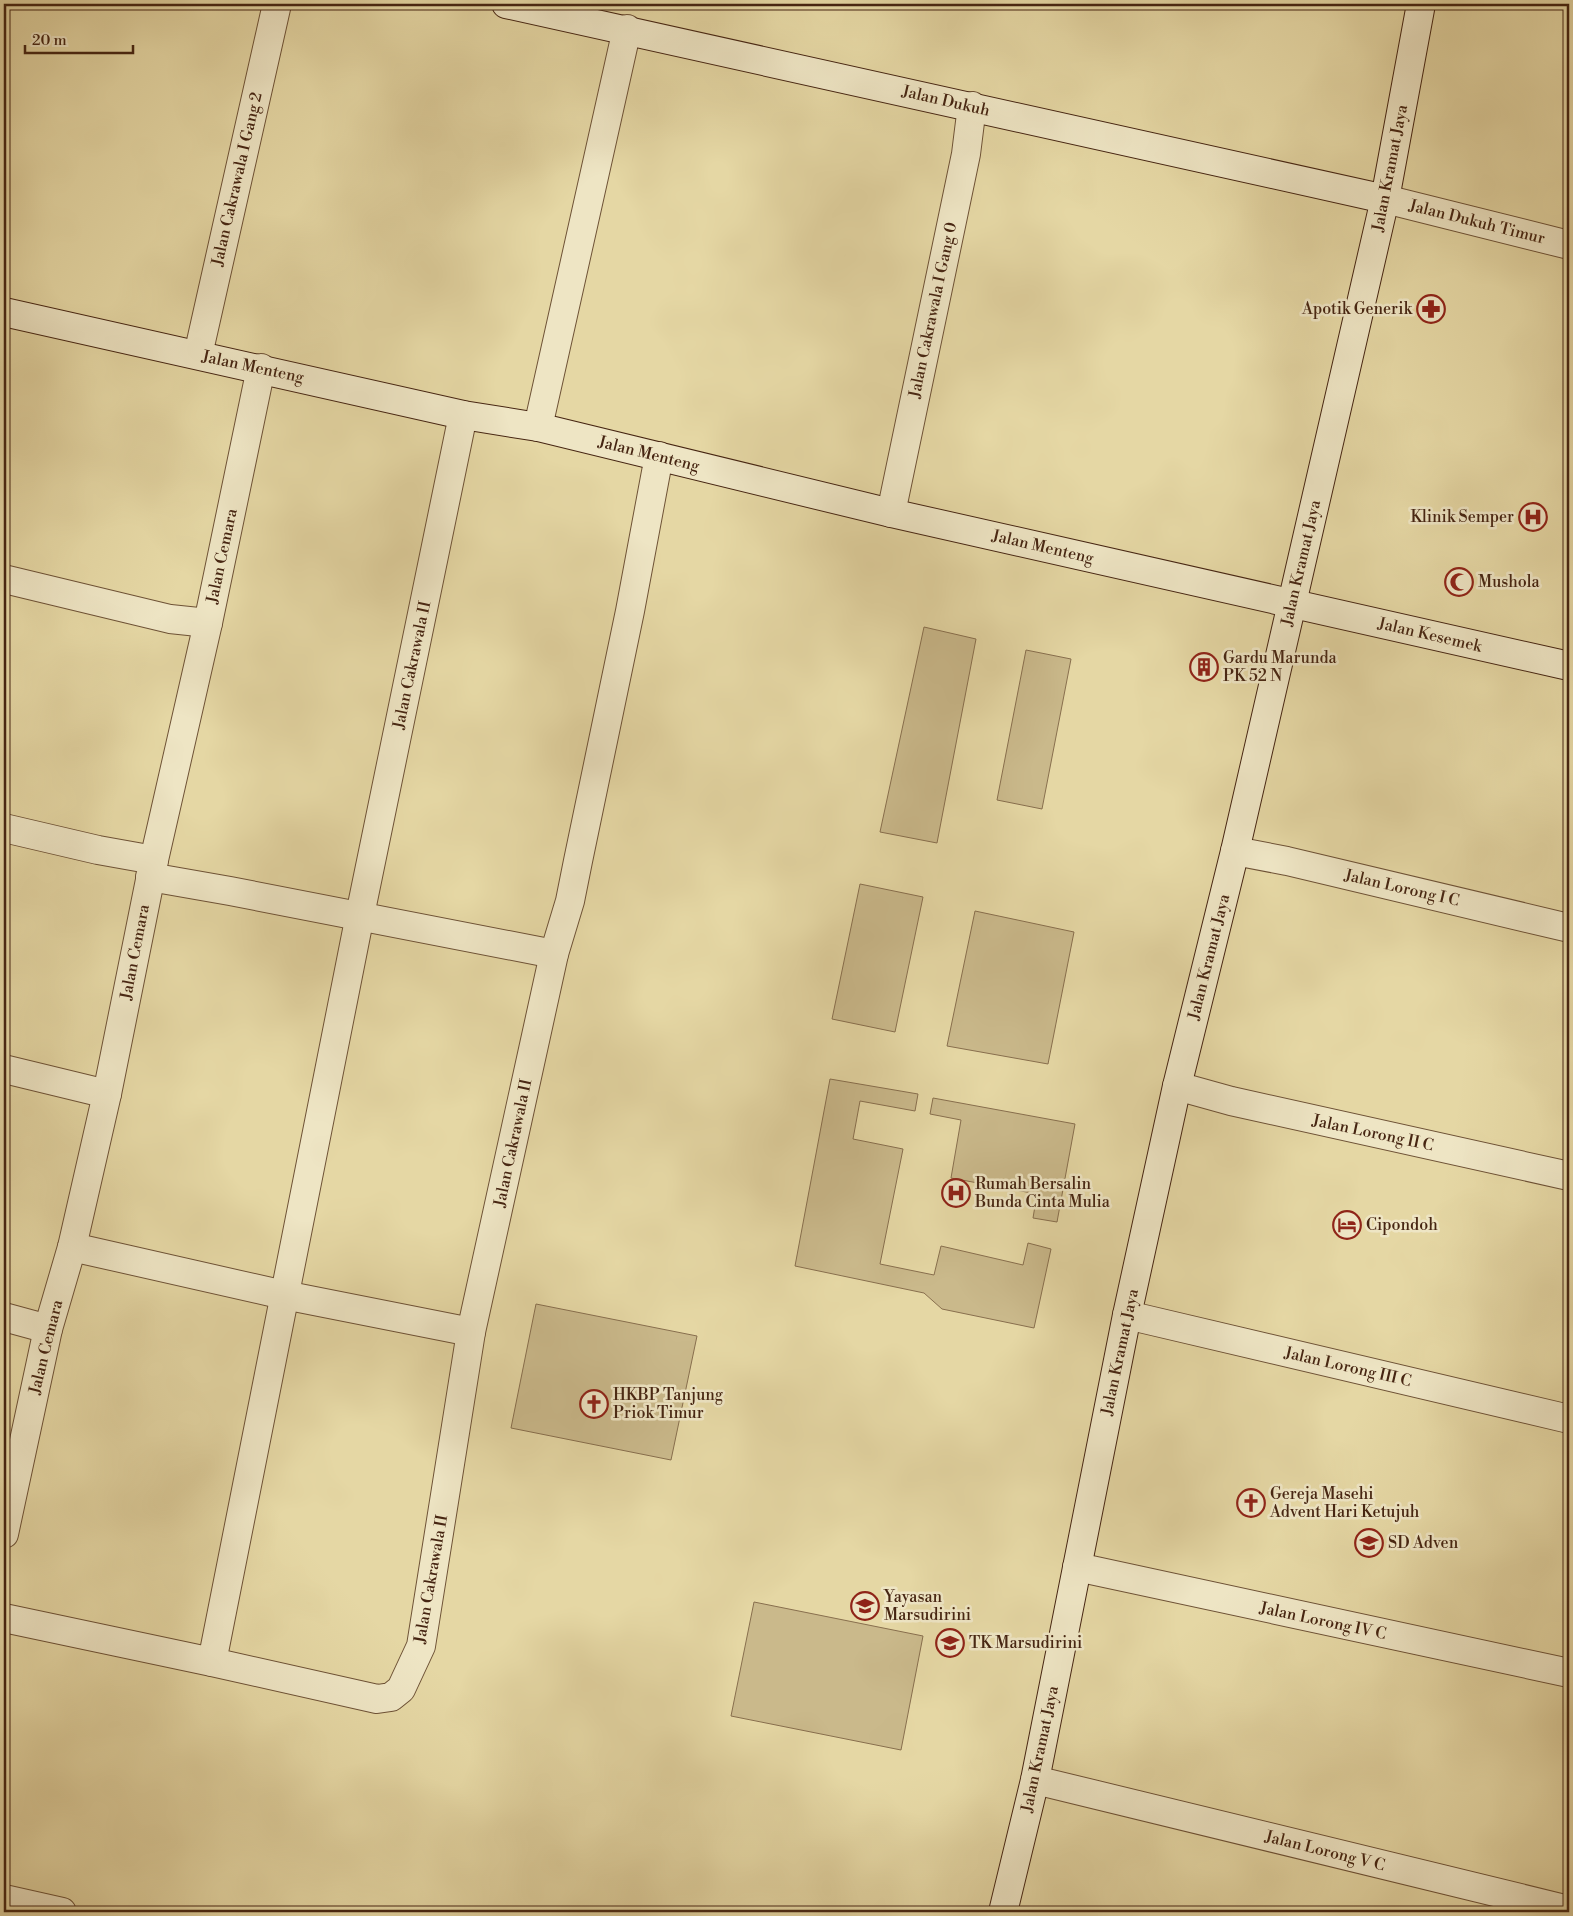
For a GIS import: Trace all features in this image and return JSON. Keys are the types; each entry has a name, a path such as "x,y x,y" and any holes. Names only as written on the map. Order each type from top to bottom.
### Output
{"street":[{"name":"Jalan Cakrawala I Gang 2","path":"198,355 277,4"},
{"name":"Jalan Dukuh","path":"506,4 627,29 1385,199"},
{"name":"Jalan Kramat Jaya","path":"1003,1912 1035,1780 1127,1315 1177,1086 1235,851 1385,199 1421,4"},
{"path":"538,427 627,29"},
{"name":"Jalan Cakrawala I Gang 0","path":"891,513 966,154 972,106"},
{"name":"Jalan Dukuh Timur","path":"1385,199 1569,245"},
{"name":"Jalan Menteng","path":"4,312 261,368 464,415 538,427 891,513 1292,604"},
{"name":"Jalan Cemara","path":"4,1534 48,1329 72,1247 107,1094 152,868 208,622 261,368"},
{"name":"Jalan Cakrawala II","path":"212,1662 360,915 464,415"},
{"name":"Jalan Cakrawala II","path":"4,1618 378,1698 391,1697 401,1689 421,1646 471,1332 554,954 570,901 630,610 659,456"},
{"path":"4,580 170,619 208,622"},
{"name":"Jalan Kesemek","path":"1292,604 1569,666"},
{"path":"4,828 98,850 152,868 360,915 554,954"},
{"name":"Jalan Lorong I C","path":"1235,851 1287,860 1569,928"},
{"path":"4,1070 107,1094"},
{"name":"Jalan Lorong II C","path":"1177,1086 1231,1102 1569,1176"},
{"path":"72,1247 284,1295 471,1332"},
{"name":"Jalan Lorong III C","path":"1127,1315 1569,1419"},
{"path":"4,1317 48,1329"},
{"name":"Jalan Lorong IV C","path":"1077,1567 1569,1673"},
{"name":"Jalan Lorong V C","path":"1035,1780 1569,1910"},
{"path":"4,1899 62,1912"}],"shaded area":[{"path":"924,627 976,639 937,843 880,832"},
{"path":"1026,650 1071,659 1042,809 997,800"},
{"path":"860,884 923,897 895,1032 832,1019"},
{"path":"975,911 1074,932 1048,1064 947,1046"},
{"path":"830,1079 918,1094 915,1111 860,1101 853,1139 903,1149 880,1264 934,1275 941,1246 1023,1265 1028,1243 1051,1249 1034,1328 942,1309 924,1293 795,1266"},
{"path":"933,1098 1075,1124 1057,1222 1033,1218 1037,1194 951,1178 961,1120 930,1114"},
{"path":"536,1304 697,1336 671,1460 511,1428"},
{"path":"754,1602 923,1636 901,1750 731,1716"}],"place":[{"name":"Apotik Generik","path":"1431,309"},
{"name":"Klinik Semper","path":"1533,517"},
{"name":"Mushola","path":"1459,582"},
{"name":"Gardu Marunda PK 52 N","path":"1204,667"},
{"name":"Rumah Bersalin Bunda Cinta Mulia","path":"956,1193"},
{"name":"Cipondoh","path":"1347,1225"},
{"name":"HKBP Tanjung Priok Timur","path":"594,1404"},
{"name":"Gereja Masehi Advent Hari Ketujuh","path":"1251,1503"},
{"name":"SD Adven","path":"1369,1543"},
{"name":"Yayasan Marsudirini","path":"865,1606"},
{"name":"TK Marsudirini","path":"950,1643"}]}
